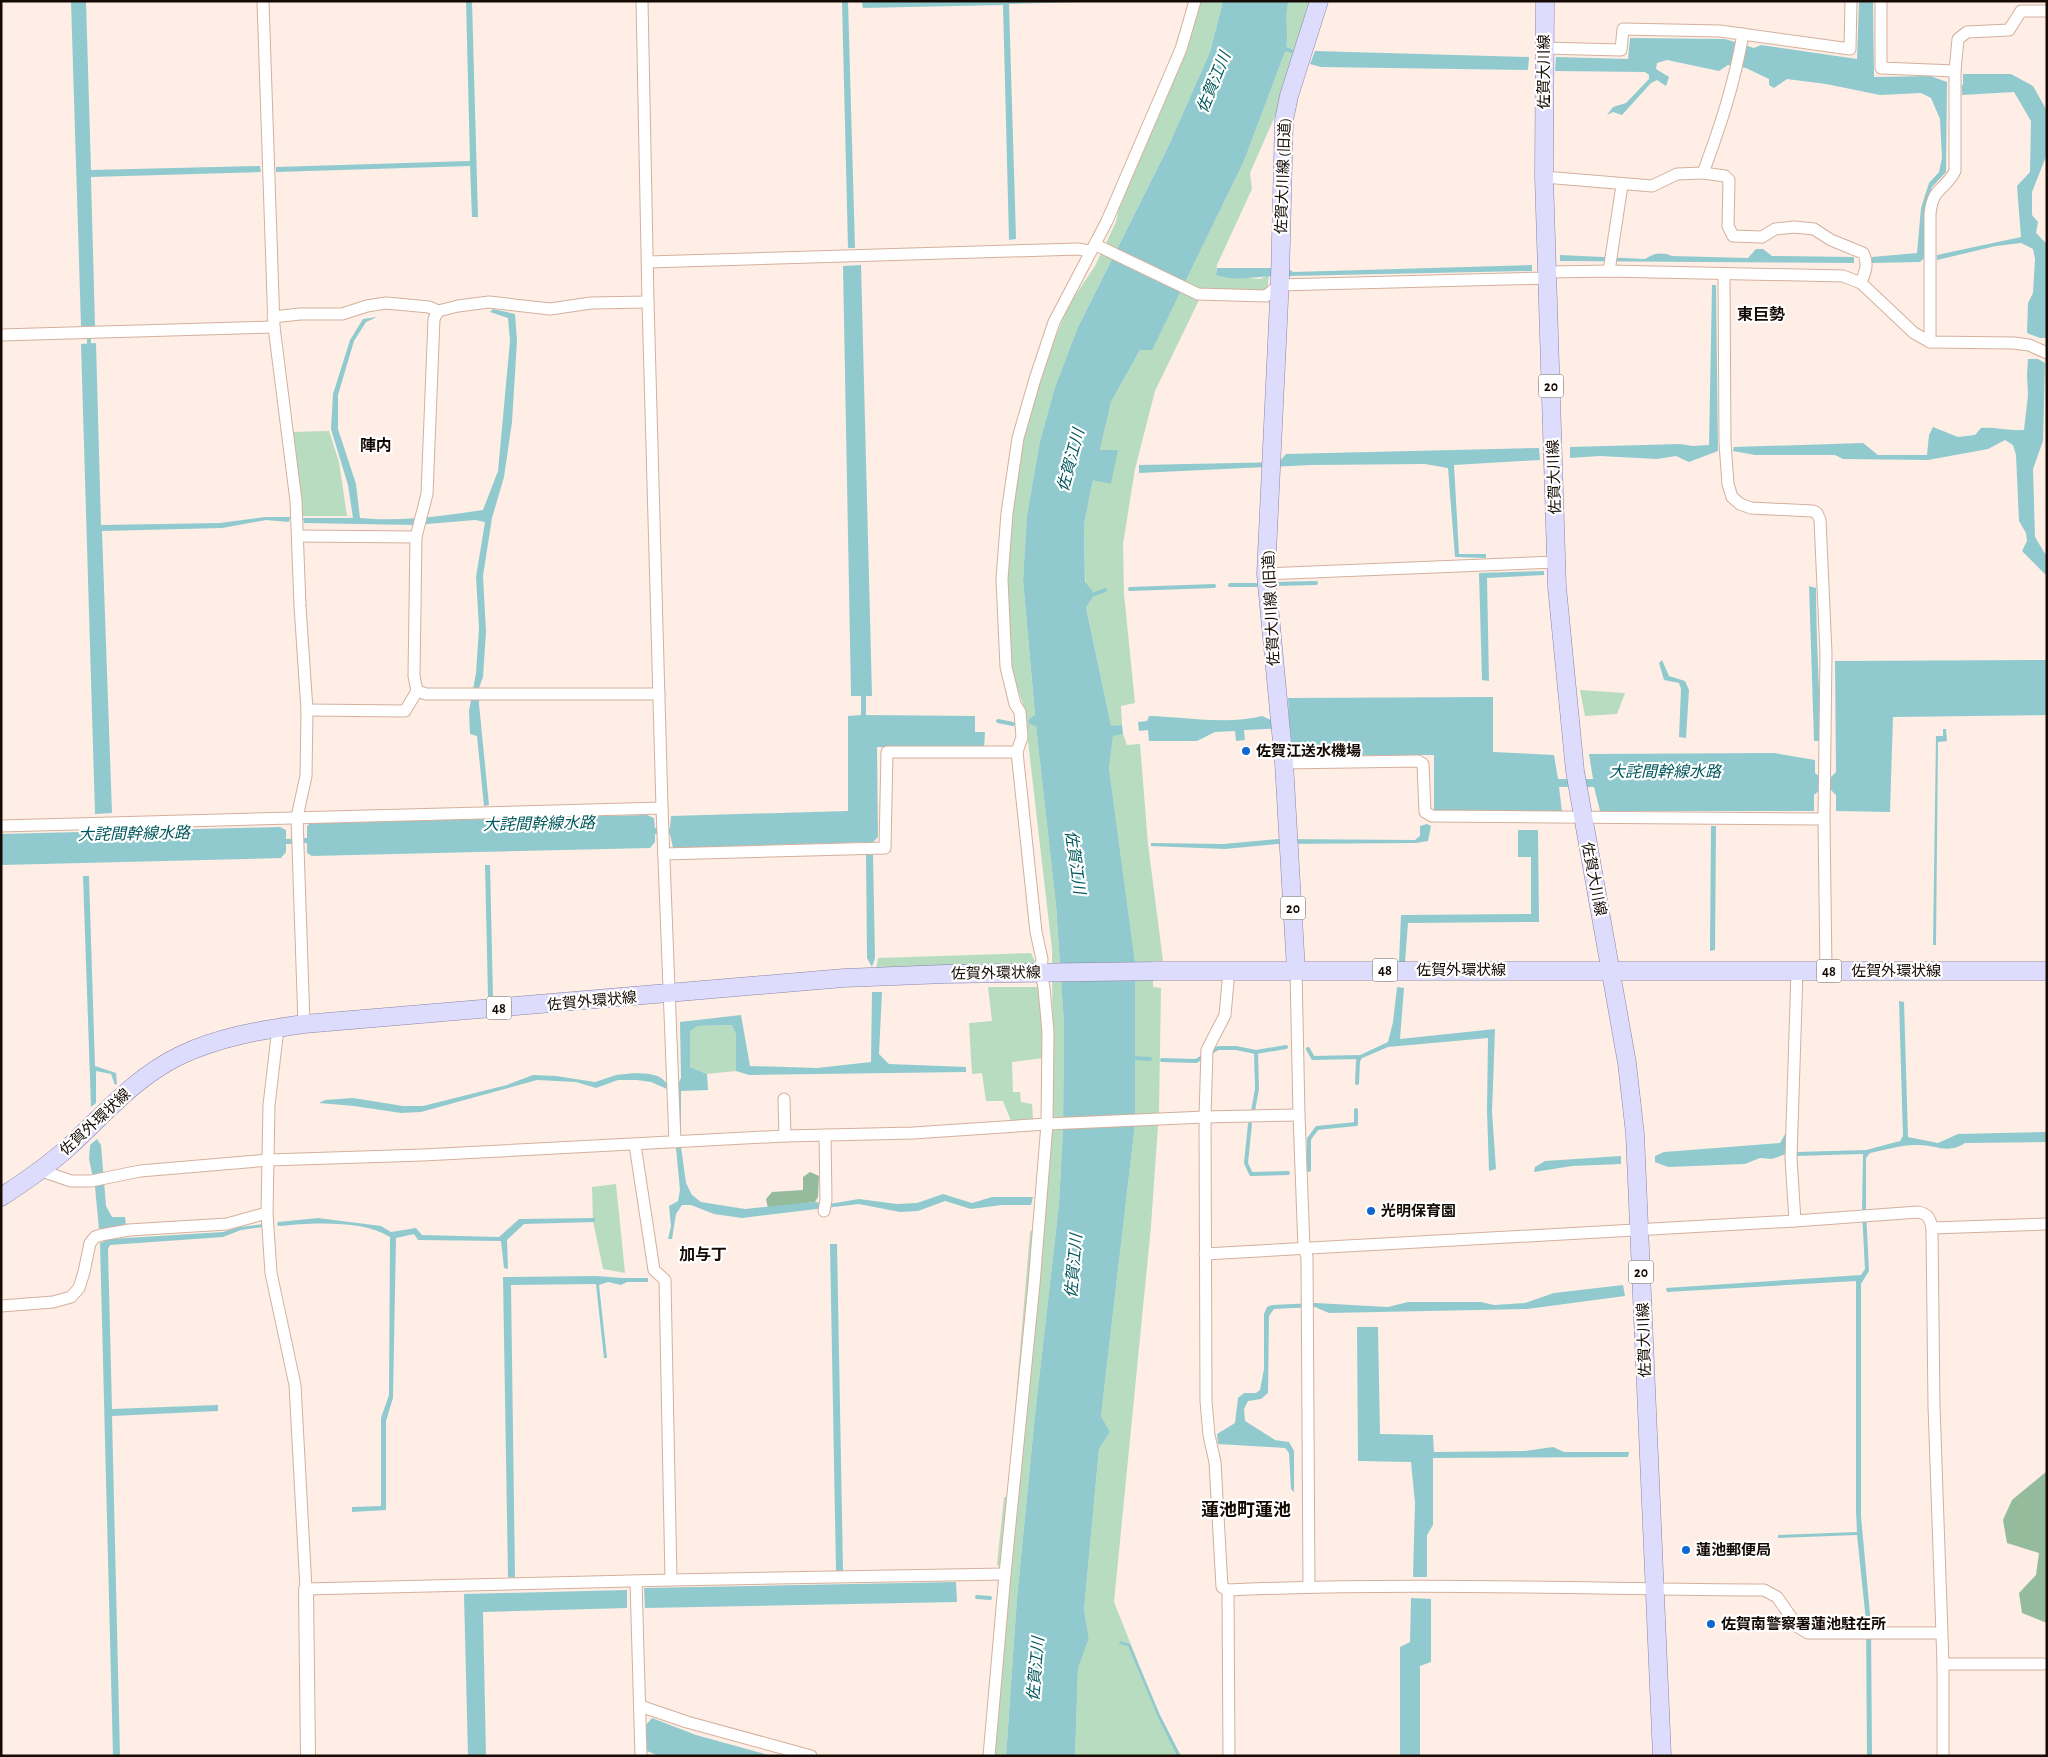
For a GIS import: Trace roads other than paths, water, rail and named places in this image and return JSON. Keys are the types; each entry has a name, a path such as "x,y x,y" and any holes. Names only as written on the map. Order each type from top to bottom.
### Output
{"main road":[{"name":"佐賀大川線 (旧道)","path":"1284,763 1266,574 1280,276 1284,120 1289,96 1319,1"},
{"name":"佐賀大川線","path":"1545,1 1543,48 1544,177 1558,596 1578,792 1627,1063 1635,1134 1662,1756"},
{"name":"20","path":"1284,763 1296,970"},
{"name":"佐賀外環状線","path":"1,1197 42,1171 72,1145 115,1101 140,1081 179,1056 228,1038 304,1024 844,978 1159,970 2047,971"}],"street":[{"path":"263,1 273,322 296,501 307,710 306,776 297,817 304,1024"},
{"path":"642,1 662,808 679,1142"},
{"path":"989,1756 1049,1124 1048,1032 1044,988 1046,972 1036,932 1016,752 1022,737 1020,712 1015,704 1006,667 1002,580 1007,514 1016,447 1035,379 1054,322 1093,248 1181,49 1195,1"},
{"path":"1543,48 1621,50 1623,29 1720,31 1850,49 1851,1"},
{"path":"1881,1 1881,68 1956,71"},
{"path":"1930,342 1931,203 1936,192 1950,180 1955,171 1958,39 1967,32 2010,30 2022,11 2047,11"},
{"path":"1703,173 1726,111 1736,74 1743,34"},
{"path":"1544,177 1652,186 1677,174 1703,173 1725,176 1729,180 1728,226 1733,236 1762,237 1775,229 1794,227 1814,229 1831,240 1863,253 1866,260 1866,270 1862,283"},
{"path":"1609,271 1622,184"},
{"path":"648,262 1093,248 1198,294 1266,296 1280,276 1548,275 1609,271 1843,276 1862,283 1914,333 1930,342 2014,343 2028,345 2047,353"},
{"path":"1724,274 1725,443 1728,484 1732,497 1740,504 1751,508 1813,511 1817,513 1820,520 1826,653 1824,819 1826,971"},
{"path":"1,335 82,333 273,322 300,314 342,314 367,306 386,303 430,307 438,311 489,302 550,309 591,303 648,302"},
{"path":"307,710 405,711 417,691 414,676 418,527 427,494 434,319 438,311"},
{"path":"298,536 418,527"},
{"path":"1266,574 1556,562"},
{"path":"417,691 426,694 485,695 660,694"},
{"path":"664,854 885,848 887,752 1016,752"},
{"path":"1284,763 1418,761 1423,764 1425,812 1432,816 1824,819"},
{"path":"1,826 662,808"},
{"path":"1229,970 1225,1016 1207,1055 1205,1117 1206,1401 1215,1462 1222,1587 1228,1590 1309,1587 1504,1586 1764,1590 1777,1597 1798,1628 1808,1633 1940,1634"},
{"path":"1296,970 1304,1248 1307,1256 1309,1587"},
{"path":"1795,1221 1791,1152 1796,971"},
{"path":"278,1028 269,1105 268,1213 271,1273 295,1385 306,1590 308,1756"},
{"path":"784,1099 785,1136"},
{"path":"42,1171 71,1181 91,1181 140,1171 178,1166 269,1160 423,1155 1152,1119 1299,1115"},
{"path":"825,1135 825,1206"},
{"path":"634,1145 654,1270 665,1280 671,1580"},
{"path":"1205,1254 1795,1221 1864,1215 1918,1212 1925,1214 1930,1218 1932,1228 1940,1634 1943,1664 1943,1756"},
{"path":"1,1306 53,1302 71,1297 79,1288 90,1243 101,1234 129,1230 227,1224 268,1213"},
{"path":"1932,1228 2047,1224"},
{"path":"306,1590 671,1580 1005,1574"},
{"path":"636,1581 641,1756"},
{"path":"1228,1590 1229,1756"},
{"path":"1943,1664 2047,1664"},
{"path":"640,1706 687,1722 811,1756"}],"water":[{"path":"71,1 86,1 91,170 260,166 261,172 91,177 95,326 81,326"},
{"path":"466,1 472,1 478,217 472,217 470,166 276,172 276,167 470,161"},
{"path":"842,1 848,1 855,248 848,248"},
{"path":"1119,1 1009,4 1016,239 1009,240 1003,5 863,8 862,2"},
{"name":"佐賀江川","path":"1223,1 1289,1 1286,49 1244,161 1152,350 1140,350 1111,402 1100,450 1118,450 1111,484 1093,480 1084,525 1085,582 1095,594 1086,607 1111,726 1122,725 1123,734 1113,736 1109,768 1135,962 1135,1124 1101,1416 1110,1432 1099,1449 1084,1610 1089,1638 1078,1669 1075,1756 1006,1756 1017,1598 1059,1204 1063,1128 1064,1025 1056,905 1036,726 1029,724 1028,720 1035,715 1023,580 1027,515 1040,441 1055,387 1078,327 1169,145 1210,52"},
{"path":"1859,1 1873,1 1874,77 1930,76 1947,82 1946,172 1932,187 1925,214 1926,256 1920,262 1872,263 1872,257 1917,253 1921,208 1929,183 1939,172 1942,158 1940,119 1931,98 1921,93 1880,95 1826,84 1787,79 1774,88 1769,85 1769,79 1746,68 1728,65 1719,71 1667,60 1657,63 1656,69 1669,77 1666,86 1657,80 1651,83 1622,115 1613,112 1607,115 1613,107 1626,103 1649,79 1649,75 1645,72 1555,71 1556,57 1628,59 1630,38 1725,39 1754,48 1761,45 1857,59"},
{"path":"1315,51 1529,57 1528,70 1321,67 1310,64"},
{"path":"1963,74 2011,74 2033,86 2047,111 2047,154 2032,192 2032,215 2038,222 2036,233 2047,244 2046,338 2040,338 2027,333 2028,303 2033,293 2035,259 2033,249 2021,243 1996,246 1937,260 1937,255 2021,237 2017,186 2030,172 2031,121 2014,92 1962,95"},
{"path":"1756,249 1763,249 1772,256 1854,257 1854,263 1560,261 1560,255 1645,259 1655,254 1665,254 1672,256 1748,258"},
{"name":"大詫間幹線水路","path":"861,265 872,696 866,696 866,715 975,716 975,732 985,732 984,749 877,747 878,837 873,842 673,848 670,834 655,834 655,842 650,848 312,856 307,853 307,843 286,844 286,852 281,858 1,865 1,834 280,827 286,830 286,839 307,838 307,826 311,823 647,815 654,818 655,828 670,828 671,816 848,811 848,716 861,715 861,696 851,696 843,266"},
{"path":"1532,265 1532,271 1243,278 1216,275 1217,268 1287,268 1293,272"},
{"path":"1712,285 1716,285 1718,451 1689,462 1676,456 1657,459 1600,456 1570,458 1570,447 1709,445"},
{"path":"493,309 515,314 517,341 512,422 504,477 492,518 483,576 486,632 483,677 479,688 479,704 489,805 484,806 477,736 470,734 469,711 476,673 479,628 476,577 485,522 475,520 415,525 304,523 303,518 353,518 348,485 331,429 333,394 350,340 363,319 377,317 366,322 354,341 338,395 338,429 356,484 360,518 406,519 483,510 498,471 510,341 508,318 490,312"},
{"path":"96,343 101,525 220,523 265,517 290,517 289,522 266,520 222,528 102,531 112,813 95,814 81,344"},
{"path":"2028,359 2038,359 2045,363 2043,441 2033,469 2035,537 2047,557 2047,576 2022,551 2027,541 2026,533 2019,521 2016,455 2013,445 2005,440 1988,449 1928,460 1843,459 1835,455 1755,455 1733,451 1734,447 1863,443 1878,455 1927,455 1929,435 1933,427 1958,437 1975,435 1981,428 2024,430 2028,395"},
{"path":"1539,448 1540,460 1454,465 1459,554 1486,554 1486,558 1455,557 1448,468 1425,464 1311,465 1139,473 1139,465 1279,462 1286,454"},
{"path":"1544,571 1544,575 1487,578 1489,681 1482,680 1479,573"},
{"path":"1809,586 1816,588 1820,741 1814,741"},
{"path":"1662,660 1669,676 1685,681 1689,690 1686,738 1679,737 1681,689 1679,683 1664,680 1659,663"},
{"name":"大詫間幹線水路","path":"2047,660 2047,715 1893,717 1890,812 1836,811 1836,795 1831,790 1821,789 1814,795 1814,811 1600,811 1594,787 1559,787 1562,812 1434,812 1434,755 1293,756 1290,728 1244,730 1245,740 1236,741 1235,731 1215,732 1197,741 1149,741 1148,730 1139,731 1138,722 1147,721 1149,716 1206,720 1249,719 1262,716 1271,720 1289,718 1288,698 1493,697 1493,752 1554,755 1558,779 1593,779 1589,754 1774,753 1815,760 1815,773 1820,777 1831,777 1836,772 1835,661"},
{"path":"1943,729 1946,729 1947,741 1938,742 1936,945 1933,945 1936,736 1943,736"},
{"path":"1427,824 1431,826 1428,841 1416,843 1277,844 1225,849 1151,846 1151,843 1224,844 1278,839 1415,840 1420,836 1420,826"},
{"path":"1711,826 1716,826 1715,950 1710,951"},
{"path":"1518,830 1538,830 1539,922 1408,923 1405,962 1399,962 1401,915 1531,914 1531,857 1518,857"},
{"path":"866,855 873,855 875,958 872,967 867,958"},
{"path":"485,865 490,865 493,997 488,997"},
{"path":"83,876 89,876 95,1066 116,1073 117,1084 115,1085 111,1074 96,1071 96,1103 91,1107"},
{"path":"1397,987 1404,988 1400,1039 1495,1029 1492,1112 1496,1169 1489,1171 1487,1110 1488,1038 1388,1047 1360,1059 1360,1055 1388,1042 1393,1022"},
{"path":"872,992 882,992 879,1054 889,1064 966,1067 966,1072 749,1075 736,1071 736,1035 732,1025 698,1026 690,1031 690,1067 707,1074 708,1090 681,1091 681,1147 686,1183 692,1195 701,1202 745,1209 815,1202 829,1204 859,1199 897,1204 917,1203 943,1194 972,1203 992,1197 1033,1197 1031,1205 1002,1205 971,1209 945,1201 918,1211 900,1212 859,1204 742,1218 714,1214 691,1205 682,1205 676,1214 672,1239 668,1239 671,1226 669,1206 678,1201 680,1190 676,1148 678,1084 681,1078 680,1022 741,1015 750,1066 817,1068 871,1062"},
{"path":"1899,1001 1904,1002 1908,1137 1938,1143 1958,1134 2047,1132 2047,1142 1965,1143 1947,1149 1910,1145 1870,1153 1866,1158 1869,1271 1861,1284 1861,1516 1871,1625 1872,1756 1867,1756 1866,1621 1857,1535 1778,1538 1778,1535 1857,1532 1856,1281 1667,1292 1666,1288 1861,1275 1865,1269 1862,1212 1863,1154 1796,1156 1786,1154 1772,1159 1760,1158 1745,1164 1668,1167 1655,1162 1655,1156 1664,1152 1780,1143 1787,1131 1787,1146 1797,1152 1866,1150 1900,1141 1903,1136"},
{"path":"635,1073 658,1076 668,1085 667,1089 651,1082 637,1080 618,1080 596,1088 576,1082 537,1080 421,1112 401,1113 319,1103 325,1100 353,1098 403,1106 423,1106 507,1085 533,1075 556,1076 595,1082 616,1075"},
{"path":"97,1139 101,1145 106,1206 112,1217 125,1217 126,1225 99,1229 95,1187 89,1159 90,1145"},
{"path":"1621,1156 1621,1164 1572,1166 1534,1172 1535,1167 1545,1161"},
{"path":"318,1218 381,1226 391,1232 416,1228 422,1235 499,1237 519,1219 595,1218 595,1222 524,1224 507,1240 508,1269 504,1268 501,1241 418,1240 414,1234 396,1238 393,1398 386,1421 386,1510 352,1512 352,1507 381,1506 381,1418 389,1395 390,1237 365,1227 351,1225 320,1223 278,1226 277,1224 278,1222"},
{"path":"263,1224 264,1227 241,1230 223,1237 110,1245 108,1249 112,1409 218,1405 218,1411 112,1416 120,1756 113,1756 100,1243 110,1239 223,1232 240,1227"},
{"path":"830,1244 837,1244 843,1571 836,1571"},
{"path":"596,1276 648,1278 648,1282 627,1282 621,1285 608,1282 599,1285 607,1358 604,1358 596,1284 511,1285 515,1578 508,1577 503,1277"},
{"path":"1623,1285 1625,1296 1527,1309 1329,1313 1315,1307 1274,1309 1269,1316 1268,1393 1261,1399 1248,1401 1244,1409 1245,1421 1275,1440 1289,1442 1294,1451 1294,1492 1291,1489 1289,1453 1285,1448 1218,1444 1217,1434 1235,1423 1238,1398 1244,1393 1256,1393 1260,1390 1264,1369 1264,1314 1267,1307 1272,1305 1315,1303 1388,1307 1408,1302 1481,1302 1494,1305 1525,1303 1554,1293"},
{"path":"1357,1327 1378,1327 1380,1434 1433,1435 1434,1452 1525,1451 1553,1447 1564,1452 1629,1452 1628,1457 1433,1458 1433,1525 1427,1535 1427,1577 1413,1577 1415,1503 1411,1462 1358,1461"},
{"path":"956,1582 957,1602 645,1608 644,1588"},
{"path":"627,1590 627,1608 483,1612 486,1756 468,1756 464,1594"},
{"path":"1411,1598 1431,1599 1431,1662 1420,1666 1420,1756 1400,1756 1400,1647 1410,1642"},
{"path":"1120,1641 1130,1644 1160,1715 1181,1756 1177,1756 1158,1717 1128,1646 1119,1644"},
{"path":"652,1718 696,1735 772,1756 659,1756 647,1751 645,1726"}],"waterway":[{"path":"1286,49 1291,51"},
{"path":"89,326 89,343"},
{"path":"1275,584 1316,583"},
{"path":"1230,585 1256,585"},
{"path":"1130,589 1214,586"},
{"path":"1095,594 1105,590"},
{"path":"998,721 1013,724"},
{"path":"1162,1060 1196,1061 1218,1048 1236,1048 1256,1052 1286,1047"},
{"path":"1308,1049 1313,1058 1360,1057 1358,1061 1357,1083"},
{"path":"1253,1111 1257,1089 1256,1052"},
{"path":"1135,1058 1150,1059"},
{"path":"1309,1170 1309,1139 1317,1128 1356,1124 1356,1110"},
{"path":"1250,1124 1246,1163 1251,1174 1288,1173"},
{"path":"977,1597 990,1598"}],"place":[{"name":"佐賀江送水機場","path":"1246,751"},
{"name":"光明保育園","path":"1371,1211"},
{"name":"蓮池郵便局","path":"1686,1550"},
{"name":"佐賀南警察署蓮池駐在所","path":"1711,1624"}],"district":[{"name":"東巨勢","path":"1761,314"},
{"name":"陣内","path":"376,445"},
{"name":"加与丁","path":"703,1254"},
{"name":"蓮池町蓮池","path":"1246,1510"}]}
